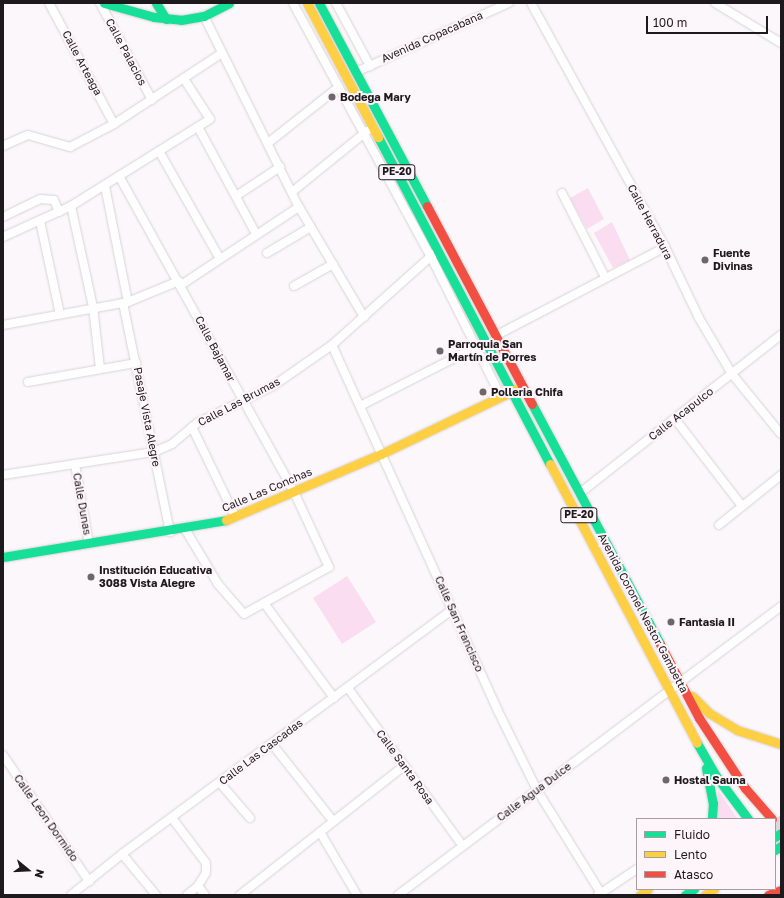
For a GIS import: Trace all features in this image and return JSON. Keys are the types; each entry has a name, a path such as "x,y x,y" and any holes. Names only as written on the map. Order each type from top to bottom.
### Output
{"main road":[{"path":"104,3 166,19 188,20 204,16 229,3"},
{"path":"156,3 166,19"},
{"name":"Avenida Coronel Nestor Gambetta","path":"307,3 493,353 699,747"},
{"name":"Avenida Coronel Nestor Gambetta","path":"319,3 681,681"},
{"name":"Calle Las Conchas","path":"3,557 185,530 218,523 381,454 523,386"},
{"path":"681,681 700,704 722,722 751,736 781,744"},
{"path":"681,681 721,754 771,818"},
{"path":"699,747 710,784 712,818"},
{"path":"699,747 716,776 747,818"},
{"path":"768,895 781,890"}],"street":[{"name":"Calle Arteaga","path":"49,3 114,124"},
{"name":"Calle Palacios","path":"100,3 152,100"},
{"path":"293,3 431,257 501,397"},
{"path":"336,3 370,66"},
{"name":"Avenida Copacabana","path":"356,72 509,3"},
{"name":"Calle Herradura","path":"531,3 665,247 699,318 732,374 781,434"},
{"path":"715,3 781,43"},
{"path":"204,16 299,206 364,317"},
{"path":"3,146 28,135 70,146 114,124 222,54"},
{"path":"3,237 72,206 210,119 184,79"},
{"path":"268,143 338,86"},
{"path":"292,192 373,126"},
{"path":"198,127 256,234"},
{"path":"160,151 220,259"},
{"path":"236,196 280,167"},
{"name":"Calle Bajamar","path":"119,176 180,283 294,492 329,567 264,603"},
{"name":"Pasaje Vista Alegre","path":"105,186 136,363 170,532"},
{"path":"562,193 605,277"},
{"path":"3,216 40,198 54,200 59,212"},
{"path":"72,206 93,307 100,368"},
{"path":"3,325 19,324 93,307 126,302 180,283 220,259 299,206"},
{"path":"40,221 60,314"},
{"path":"267,253 311,227"},
{"path":"497,335 605,277 665,247"},
{"name":"Calle Las Brumas","path":"3,475 154,452 172,444 192,427 273,386 332,345 438,250"},
{"path":"294,286 333,264"},
{"path":"470,334 480,329"},
{"name":"Calle Acapulco","path":"580,493 781,335"},
{"name":"Calle San Francisco","path":"332,345 452,610 537,790 600,894"},
{"path":"360,406 476,347"},
{"path":"482,359 493,353"},
{"path":"28,382 100,368 136,363"},
{"path":"675,419 742,506"},
{"path":"192,427 235,516"},
{"name":"Calle Dunas","path":"75,464 89,544"},
{"path":"719,525 781,475"},
{"path":"185,530 218,584 244,614 264,603 334,698"},
{"name":"Calle Agua Dulce","path":"398,895 781,606"},
{"name":"Calle Las Cascadas","path":"70,895 90,881 122,854 452,610"},
{"name":"Calle Santa Rosa","path":"348,688 463,846"},
{"path":"272,744 333,821"},
{"name":"Calle Leon Dormido","path":"3,755 90,881"},
{"path":"240,895 404,766"},
{"path":"220,783 250,818"},
{"path":"172,818 206,863 206,873 198,886 187,895"},
{"path":"320,832 357,895"},
{"path":"122,854 156,895"},
{"path":"600,894 636,870"},
{"path":"198,886 205,895"}],"shaded area":[{"path":"588,188 604,219 587,229 570,198"},
{"path":"612,222 630,260 613,268 594,233"},
{"path":"347,576 376,622 342,644 313,598"},
{"path":"718,790 737,818 716,818"}],"tunnel":[{"path":"776,822 781,826"}],"traffic: fast":[{"path":"104,3 154,17 181,20 204,16 229,3"},
{"path":"156,3 166,19"},
{"path":"319,3 427,206"},
{"path":"378,137 550,464"},
{"path":"532,404 660,644"},
{"path":"3,557 226,520"},
{"path":"697,743 716,776 747,818"},
{"path":"706,768 713,803 712,818"},
{"path":"776,836 781,833"},
{"path":"776,849 781,846"},
{"path":"685,895 692,890"}],"traffic: slow":[{"path":"307,3 378,137"},
{"path":"226,520 381,454 519,388"},
{"path":"550,464 697,743"},
{"path":"692,696 709,713 737,730 781,744"},
{"path":"640,895 647,890"},
{"path":"705,895 712,890"}],"traffic: jam":[{"path":"427,206 532,404"},
{"path":"660,644 699,718 745,788 771,818"},
{"path":"768,895 781,890"}],"place":[{"name":"Bodega Mary","path":"332,97"},
{"name":"Fuente Divinas","path":"705,260"},
{"name":"Parroquia San Martín de Porres","path":"440,351"},
{"name":"Polleria Chifa","path":"483,392"},
{"name":"Institución Educativa 3088 Vista Alegre","path":"91,577"},
{"name":"Fantasia II","path":"671,622"},
{"name":"Hostal Sauna","path":"666,780"}]}
